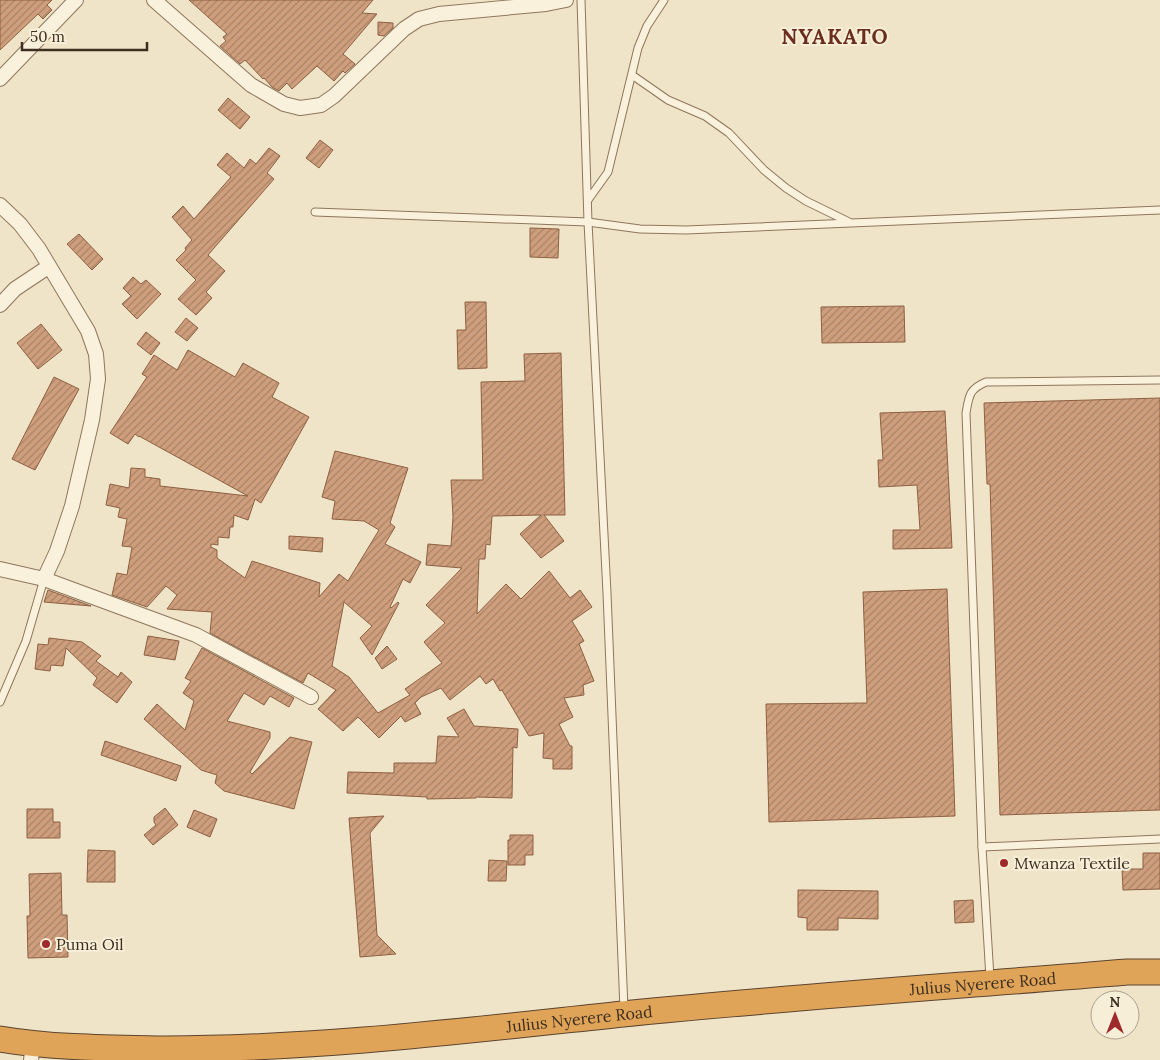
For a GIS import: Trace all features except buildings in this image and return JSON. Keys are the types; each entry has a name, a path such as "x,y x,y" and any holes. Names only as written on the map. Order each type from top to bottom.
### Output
{"highway":[{"name":"Julius Nyerere Road","path":"0,1039 32,1052 219,1049 326,1043 809,996 1127,972 1160,972"}],"street":[{"path":"0,79 76,0"},
{"path":"154,0 251,85 284,104 300,108 321,105 334,96 404,29 419,19 440,14 546,4 566,0"},
{"path":"0,205 20,224 39,249 48,267 88,331 96,354 98,379 92,420 72,506 57,551 44,579"},
{"path":"0,305 15,289 48,267"},
{"path":"0,569 44,579 196,635 311,697"}],"lane":[{"path":"581,0 588,222 607,593 624,1014"},
{"path":"588,200 608,172 638,48 646,26 664,0"},
{"path":"632,75 668,100 705,116 729,133 764,170 786,188 806,202 851,224"},
{"path":"315,212 588,222 640,229 686,230 1160,210"},
{"path":"990,983 982,847 966,413 969,396 975,386 986,382 1160,380"},
{"path":"0,702 26,641 44,579"},
{"path":"982,847 1160,839"}],"place":[{"name":"Mwanza Textile","path":"1004,863"},
{"name":"Puma Oil","path":"46,944"}],"district":[{"name":"NYAKATO","path":"835,37"}]}
